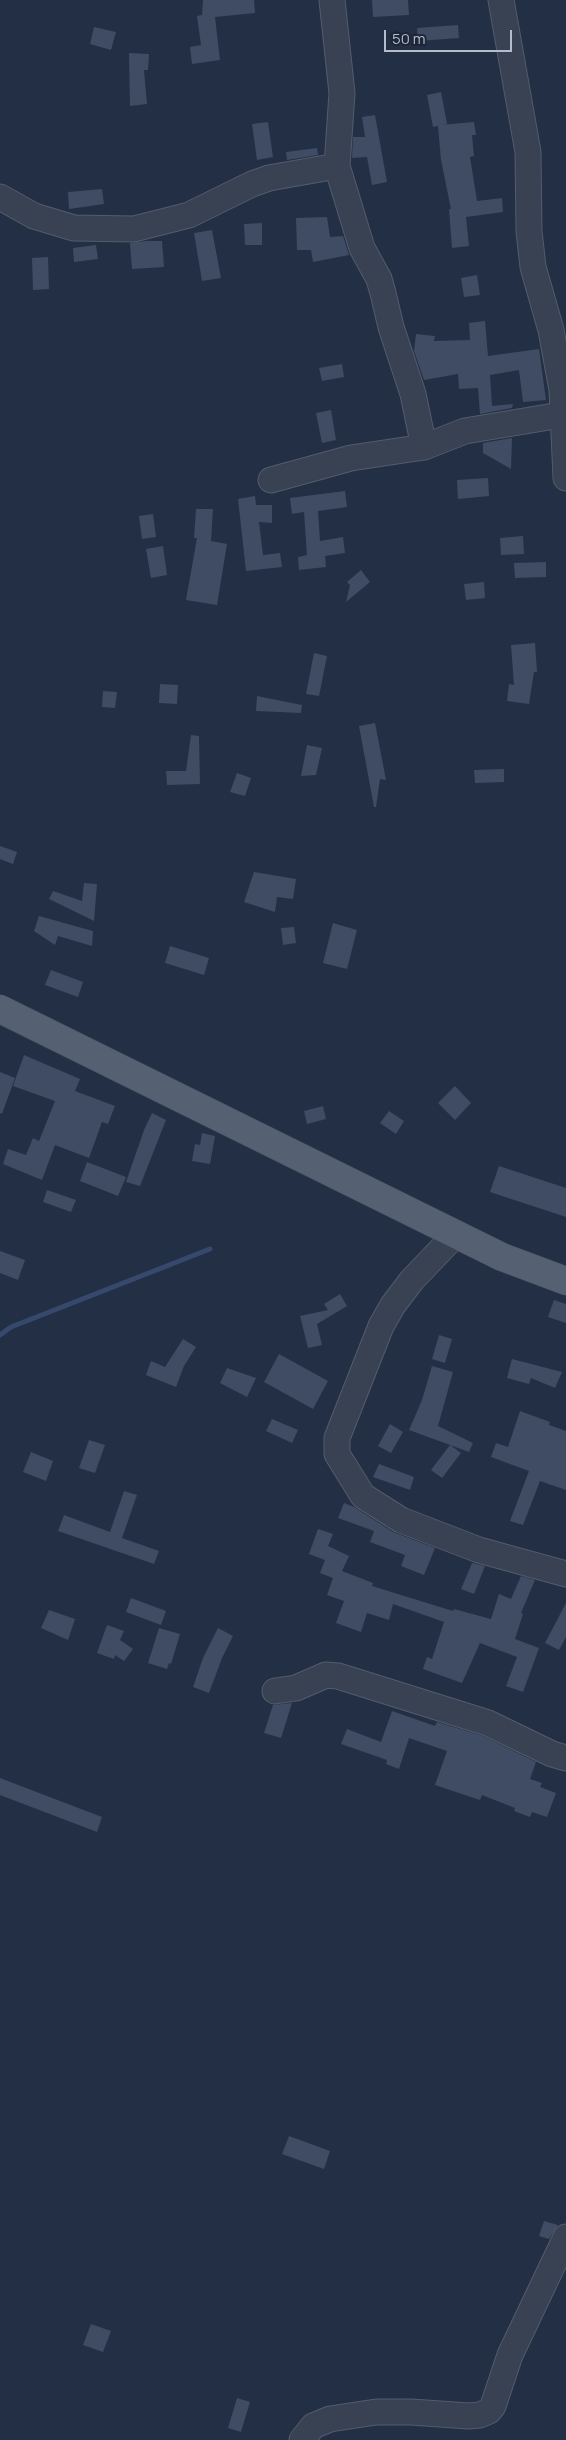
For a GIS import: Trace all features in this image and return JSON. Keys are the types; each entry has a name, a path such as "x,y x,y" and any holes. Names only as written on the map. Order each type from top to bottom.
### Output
{"main road":[{"path":"0,1008 502,1257 566,1281"}],"street":[{"path":"332,0 342,93 337,166 362,248 379,279 391,327 414,394 424,447"},
{"path":"501,0 528,152 529,232 534,267 551,330 562,390 566,478"},
{"path":"0,197 34,216 74,228 134,228 189,215 252,184 269,178 337,166"},
{"path":"271,480 351,458 424,447 465,430 564,414"},
{"path":"456,1234 412,1280 393,1305 382,1326 337,1438 337,1454 363,1496 401,1520 479,1550 566,1574"},
{"path":"275,1691 296,1688 326,1675 338,1676 488,1723 552,1754 566,1758"},
{"path":"302,2440 313,2426 330,2419 376,2412 411,2412 469,2416 480,2415 489,2410 493,2406 510,2355 566,2237"}],"building":[{"path":"203,0 254,0 255,13 215,17 220,60 192,64 190,47 201,45 197,16 202,15"},
{"path":"372,0 408,0 409,15 373,17"},
{"path":"458,25 459,38 418,41 417,28"},
{"path":"94,27 116,32 111,50 90,44"},
{"path":"129,53 149,54 148,70 144,70 147,104 130,106"},
{"path":"441,92 447,124 440,125 474,122 476,135 472,135 474,156 470,157 477,201 502,198 503,212 466,217 469,246 452,248 449,209 451,209 441,160 438,126 433,127 427,95"},
{"path":"375,115 387,182 372,185 367,157 352,158 353,137 365,137 362,117"},
{"path":"268,122 273,157 257,160 252,124"},
{"path":"317,148 318,155 287,160 286,152"},
{"path":"102,189 104,204 69,209 68,192"},
{"path":"327,217 330,237 343,236 349,255 313,262 311,250 297,250 296,218"},
{"path":"262,223 262,245 245,245 244,224"},
{"path":"212,230 221,278 202,281 194,233"},
{"path":"162,241 164,267 132,269 130,243"},
{"path":"96,245 98,259 74,262 73,248"},
{"path":"48,257 49,289 33,290 32,258"},
{"path":"477,275 480,295 464,297 461,278"},
{"path":"485,321 488,356 539,349 546,400 523,402 519,370 490,375 492,406 513,404 512,408 480,414 478,388 459,389 458,374 424,380 414,351 416,334 435,336 434,341 470,340 469,323"},
{"path":"342,364 344,377 322,381 319,368"},
{"path":"331,410 336,440 322,443 316,413"},
{"path":"512,438 511,469 483,453 483,443"},
{"path":"488,478 489,496 458,499 457,480"},
{"path":"345,491 347,507 318,511 320,541 343,537 345,553 325,556 326,567 299,570 298,557 307,555 304,512 292,514 290,498"},
{"path":"255,496 256,505 272,505 272,523 259,522 263,555 280,553 282,567 246,571 238,499"},
{"path":"196,509 213,509 211,541 227,544 217,605 186,600 197,538 194,538"},
{"path":"153,514 156,537 142,539 139,516"},
{"path":"523,536 524,554 501,555 500,538"},
{"path":"163,546 167,575 151,578 146,549"},
{"path":"546,562 546,577 515,578 514,563"},
{"path":"361,570 370,582 346,602 350,585 347,582"},
{"path":"484,582 485,598 466,600 464,584"},
{"path":"535,643 537,672 534,672 529,704 507,701 509,684 514,685 511,645"},
{"path":"314,653 327,656 319,696 306,694"},
{"path":"160,684 178,685 177,704 159,703"},
{"path":"103,691 117,692 115,708 102,707"},
{"path":"257,696 302,705 301,713 256,711"},
{"path":"375,723 386,780 380,779 376,807 374,807 359,726"},
{"path":"191,735 199,736 200,784 167,785 166,771 186,771"},
{"path":"307,745 322,748 316,775 301,776"},
{"path":"504,769 504,782 475,783 474,770"},
{"path":"237,773 251,778 245,796 230,792"},
{"path":"0,846 17,852 13,864 0,859"},
{"path":"254,872 296,879 293,899 277,897 275,912 244,902"},
{"path":"84,883 97,884 94,921 49,899 53,891 82,901"},
{"path":"39,916 93,931 92,946 58,936 55,945 34,931"},
{"path":"333,923 357,930 347,969 323,963"},
{"path":"294,927 296,943 283,945 281,928"},
{"path":"170,946 209,958 204,975 165,963"},
{"path":"51,970 83,982 78,997 45,985"},
{"path":"24,1055 80,1079 75,1091 115,1106 108,1124 102,1122 89,1158 55,1145 42,1180 3,1164 8,1149 26,1155 33,1138 39,1141 55,1101 13,1086"},
{"path":"0,1072 15,1078 2,1114 0,1113"},
{"path":"455,1086 471,1103 455,1120 438,1103"},
{"path":"323,1106 326,1119 307,1124 304,1111"},
{"path":"389,1111 404,1121 396,1134 380,1123"},
{"path":"152,1113 166,1120 140,1186 126,1182"},
{"path":"202,1133 215,1136 210,1164 192,1161 195,1144 200,1145"},
{"path":"87,1162 126,1177 118,1196 80,1181"},
{"path":"499,1166 566,1188 566,1217 490,1192"},
{"path":"47,1190 76,1200 71,1212 43,1202"},
{"path":"0,1251 25,1260 18,1280 0,1273"},
{"path":"340,1294 347,1306 317,1324 322,1345 308,1348 300,1316 328,1310 324,1304"},
{"path":"554,1300 566,1304 566,1323 548,1317"},
{"path":"439,1335 452,1339 445,1363 432,1359"},
{"path":"183,1339 196,1347 184,1366 176,1387 146,1375 151,1361 165,1367"},
{"path":"279,1354 328,1381 313,1409 264,1382"},
{"path":"512,1359 562,1372 555,1388 531,1378 529,1384 507,1378"},
{"path":"432,1366 453,1372 438,1426 473,1443 469,1452 409,1430 422,1400"},
{"path":"227,1368 256,1378 247,1397 220,1383"},
{"path":"520,1411 550,1422 549,1425 566,1431 566,1490 540,1481 523,1525 510,1521 529,1471 491,1457 496,1443 508,1447"},
{"path":"272,1419 298,1430 292,1443 266,1431"},
{"path":"390,1424 403,1432 391,1453 378,1446"},
{"path":"89,1440 105,1445 95,1473 79,1468"},
{"path":"450,1445 461,1453 442,1478 431,1470"},
{"path":"31,1452 53,1461 46,1481 23,1472"},
{"path":"379,1464 414,1477 410,1490 373,1477"},
{"path":"124,1491 137,1495 122,1538 159,1551 154,1564 58,1531 64,1515 110,1532"},
{"path":"344,1503 354,1507 393,1532 435,1548 424,1575 401,1566 405,1555 370,1542 374,1531 338,1518"},
{"path":"318,1529 333,1534 328,1546 349,1556 342,1571 373,1583 372,1586 453,1611 454,1609 491,1619 499,1594 511,1599 521,1576 535,1580 521,1613 523,1614 515,1639 539,1648 523,1692 506,1686 517,1657 480,1643 462,1683 423,1669 427,1657 432,1659 444,1622 393,1604 389,1620 367,1613 361,1632 336,1623 344,1601 327,1595 333,1578 320,1573 325,1560 309,1554"},
{"path":"472,1563 485,1566 474,1594 461,1589"},
{"path":"131,1598 166,1611 161,1625 126,1612"},
{"path":"566,1603 566,1637 559,1650 545,1643"},
{"path":"49,1610 75,1619 68,1640 41,1628"},
{"path":"107,1625 124,1631 120,1640 133,1649 124,1661 115,1655 114,1659 97,1653"},
{"path":"159,1628 180,1634 171,1664 169,1663 167,1669 148,1663"},
{"path":"218,1628 233,1636 222,1658 209,1693 193,1687 203,1658"},
{"path":"292,1703 281,1738 264,1733 273,1705"},
{"path":"392,1711 435,1726 437,1722 483,1736 536,1762 530,1779 542,1783 540,1787 556,1793 547,1817 532,1812 530,1817 514,1811 515,1808 482,1795 480,1800 435,1785 447,1751 409,1738 399,1769 386,1764 387,1760 341,1744 347,1729 381,1742"},
{"path":"0,1778 102,1817 97,1832 0,1795"},
{"path":"289,2136 330,2151 324,2169 282,2154"},
{"path":"544,2221 558,2225 549,2239 539,2236"},
{"path":"91,2324 111,2331 103,2352 83,2345"},
{"path":"237,2398 250,2402 241,2432 228,2428"}],"waterway":[{"path":"0,1335 11,1327 210,1249"}]}
